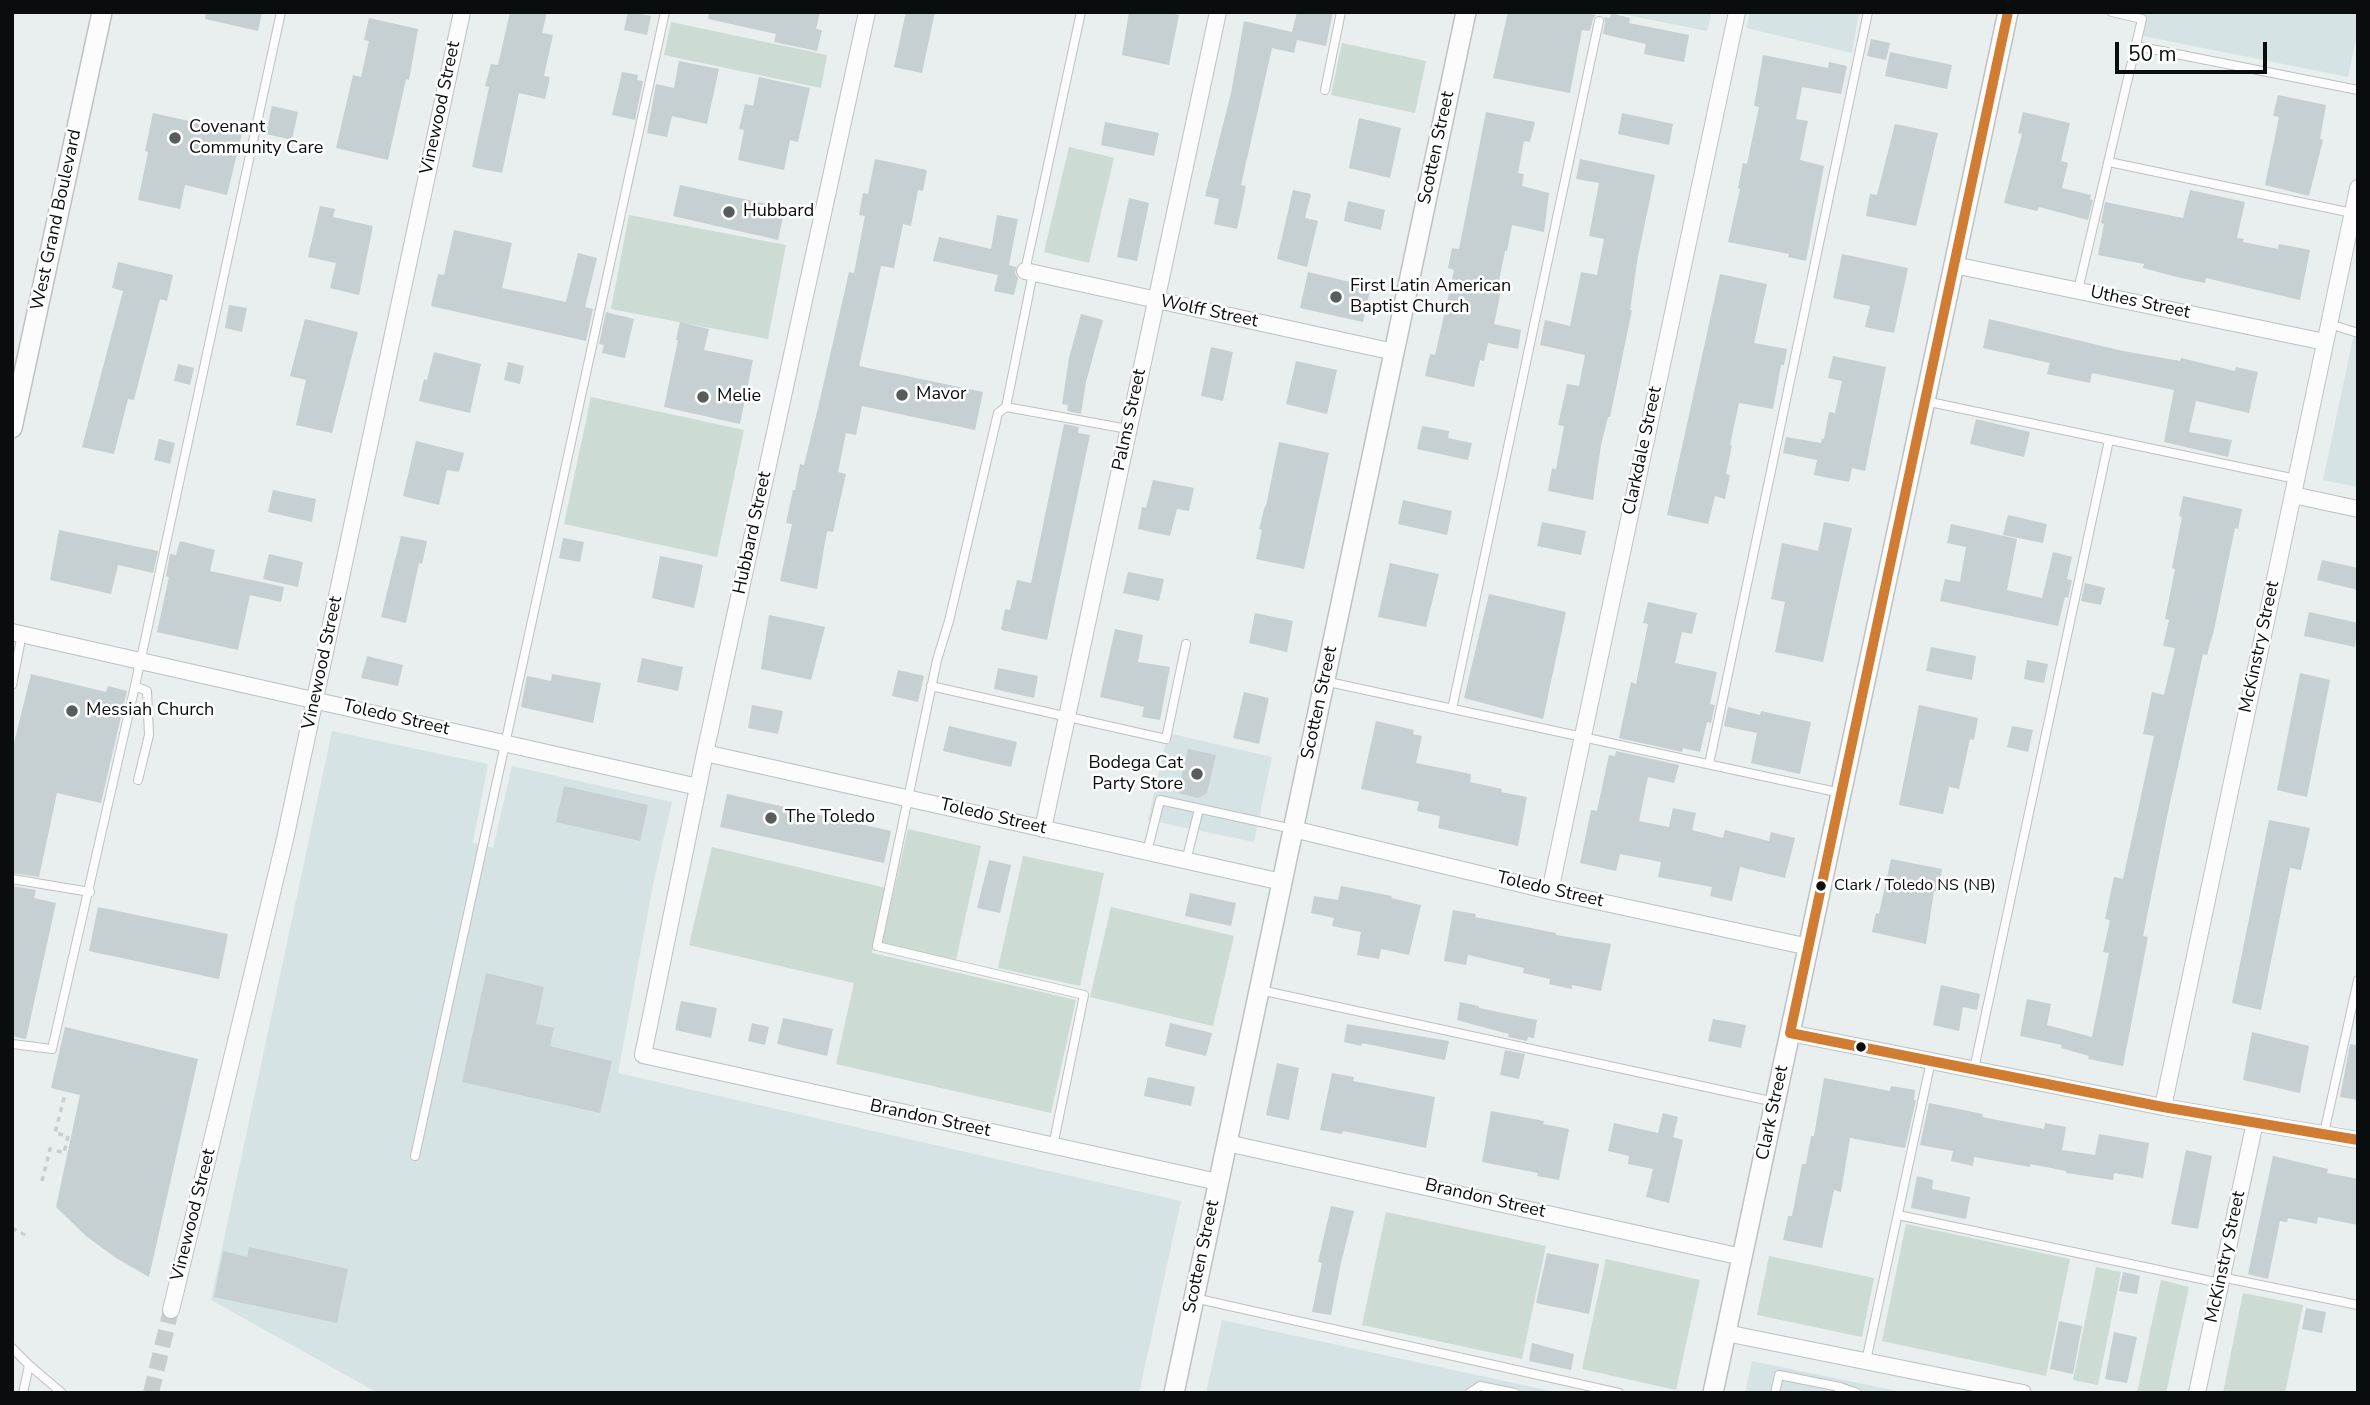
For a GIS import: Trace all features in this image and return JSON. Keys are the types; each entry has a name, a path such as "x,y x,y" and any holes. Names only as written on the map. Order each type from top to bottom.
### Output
{"street":[{"name":"West Grand Boulevard","path":"12,428 102,12"},
{"name":"Vinewood Street","path":"171,1310 281,852 462,12"},
{"name":"Hubbard Street","path":"643,1055 705,753 867,12"},
{"name":"Palms Street","path":"1043,829 1218,12"},
{"name":"Scotten Street","path":"1174,1393 1466,12"},
{"name":"Clarkdale Street","path":"1550,891 1737,12"},
{"name":"Clark Street","path":"1713,1393 2008,12"},
{"name":"McKinstry Street","path":"2163,1107 2358,188"},
{"name":"Uthes Street","path":"1954,265 2325,342"},
{"name":"Wolff Street","path":"1029,272 1394,352"},
{"path":"2294,487 2358,509"},
{"name":"Toledo Street","path":"17,633 698,787"},
{"name":"Toledo Street","path":"705,753 1282,882"},
{"name":"Toledo Street","path":"1293,829 1550,891 1809,947"},
{"path":"1790,1033 2163,1107 2358,1140"},
{"name":"Brandon Street","path":"643,1055 1218,1182"},
{"name":"McKinstry Street","path":"2197,1393 2255,1122"},
{"name":"Brandon Street","path":"1227,1143 1742,1256"},
{"path":"1726,1333 2023,1393"}],"lane":[{"path":"12,1044 52,1049 90,892 281,12"},
{"path":"415,1156 664,12"},
{"path":"1053,1146 1084,995 877,946 931,686 998,413 1006,407 1029,272 1081,12"},
{"path":"1325,90 1341,12"},
{"path":"1709,764 1868,12"},
{"path":"2078,290 2143,19 2112,12"},
{"path":"1452,709 1599,21"},
{"path":"2136,46 2358,90"},
{"path":"2109,162 2353,213"},
{"path":"2339,327 2358,333"},
{"path":"1925,401 2109,440 2294,487"},
{"path":"1006,407 1128,429"},
{"path":"1974,1069 2109,440"},
{"path":"12,685 17,633"},
{"path":"931,686 1166,739 1186,644"},
{"path":"1324,681 1842,793"},
{"path":"135,687 146,691 149,734 138,780"},
{"path":"1147,852 1160,800 1293,829"},
{"path":"1186,861 1199,809"},
{"path":"12,879 90,892"},
{"path":"2324,1133 2355,1004 2358,980"},
{"path":"1260,990 1775,1102"},
{"path":"1866,1361 1931,1061"},
{"path":"1898,1215 2221,1280 2358,1304"},
{"path":"1194,1298 1619,1393"},
{"path":"12,1348 62,1393"},
{"path":"23,1393 29,1364"},
{"path":"1775,1393 1779,1375 1857,1393"},
{"path":"1469,1393 1480,1386 1516,1393"}],"path":[{"path":"41,1181 50,1149 64,1153 68,1136 55,1133 65,1094"},
{"path":"12,1227 27,1236"}],"shaded area":[{"path":"1611,12 1712,12 1707,31"},
{"path":"1750,12 1859,12 1852,53 1746,28"},
{"path":"2124,12 2358,12 2358,29 2348,77 2143,36 2147,17"},
{"path":"671,22 827,55 821,88 664,55"},
{"path":"1342,43 1426,61 1415,113 1331,95"},
{"path":"1069,147 1114,158 1089,263 1044,252"},
{"path":"629,215 786,245 768,339 611,309"},
{"path":"2358,315 2358,487 2323,480"},
{"path":"591,397 744,430 717,557 564,524"},
{"path":"332,731 488,764 473,843 493,848 512,766 672,802 653,885 618,1073 1181,1201 1139,1393 378,1393 211,1300"},
{"path":"1168,733 1272,757 1254,842 1148,820"},
{"path":"908,829 981,846 956,960 882,943"},
{"path":"712,847 886,888 872,953 1076,1000 1051,1113 836,1064 854,983 689,945"},
{"path":"1023,856 1104,873 1080,986 998,968"},
{"path":"1111,907 1234,936 1213,1026 1090,997"},
{"path":"1386,1212 1546,1246 1522,1359 1362,1325"},
{"path":"1906,1224 2070,1259 2046,1376 1882,1341"},
{"path":"1769,1256 1874,1278 1862,1337 1757,1315"},
{"path":"1606,1259 1700,1280 1676,1390 1582,1369"},
{"path":"2096,1267 2121,1272 2098,1385 2073,1380"},
{"path":"2161,1280 2189,1287 2166,1393 2137,1393"},
{"path":"2243,1293 2303,1305 2285,1393 2223,1393"},
{"path":"1222,1320 1560,1393 1206,1393"},
{"path":"1752,1361 1907,1393 1745,1393"}],"building":[{"path":"206,12 262,12 258,31 205,19"},
{"path":"510,12 547,12 542,33 553,35 544,76 550,77 545,99 519,93 502,173 472,167 489,87 485,86 491,64 498,65"},
{"path":"628,12 651,16 647,35 624,30"},
{"path":"709,12 820,12 816,29 822,30 817,51 774,42 776,34 708,19"},
{"path":"906,12 935,12 922,73 894,67"},
{"path":"1129,12 1165,12 1179,15 1169,65 1122,55"},
{"path":"1297,12 1333,12 1326,46 1297,40 1294,53 1272,48 1241,185 1246,186 1237,229 1214,224 1219,199 1205,196 1231,93 1244,21 1292,32"},
{"path":"1508,12 1583,12 1596,15 1590,31 1582,30 1570,93 1493,78"},
{"path":"1611,13 1630,18 1629,23 1689,35 1684,62 1644,54 1646,44 1603,34 1604,17 1610,18"},
{"path":"369,18 418,29 409,80 406,79 388,160 336,148 353,75 361,77 369,41 364,40"},
{"path":"1871,39 1890,43 1886,60 1867,56"},
{"path":"1890,52 1952,65 1947,89 1885,76"},
{"path":"1763,55 1828,68 1829,62 1847,66 1841,94 1802,87 1796,119 1808,121 1800,160 1824,166 1806,261 1788,257 1789,254 1728,242 1743,163 1747,164 1759,107 1754,106"},
{"path":"679,61 719,69 707,124 672,116 667,137 647,133 656,84 674,88"},
{"path":"622,72 638,75 637,80 643,81 635,120 612,115"},
{"path":"759,77 810,88 798,142 790,140 784,170 738,160 744,130 739,129 745,104 753,106"},
{"path":"2278,95 2326,105 2320,139 2323,140 2309,196 2265,185 2279,117 2273,116"},
{"path":"272,106 298,112 292,140 266,134"},
{"path":"1486,112 1535,122 1530,142 1524,141 1518,173 1524,174 1522,186 1549,193 1544,232 1512,225 1498,286 1502,286 1494,324 1521,330 1518,349 1488,343 1484,361 1480,360 1474,387 1425,376 1430,354 1435,355 1454,270 1448,268 1452,248 1459,249"},
{"path":"2023,112 2070,123 2061,161 2068,163 2062,188 2091,195 2090,199 2093,200 2088,220 2039,207 2037,211 2004,203 2022,134 2018,133"},
{"path":"153,113 221,128 222,124 243,129 227,195 185,185 180,209 138,200"},
{"path":"1622,113 1673,124 1669,145 1618,134"},
{"path":"1359,118 1401,128 1390,178 1349,168"},
{"path":"1105,122 1159,133 1154,156 1101,145"},
{"path":"1895,124 1938,133 1916,226 1866,216 1870,194 1877,195"},
{"path":"875,159 927,170 923,191 918,190 911,226 903,224 894,268 881,266 859,366 983,392 975,430 862,406 856,435 846,433 838,472 846,474 833,532 827,531 817,589 780,581 792,524 786,523 800,464 804,465 849,272 854,273 865,216 859,215 863,193 868,194"},
{"path":"1580,159 1655,175 1638,256 1632,310 1610,417 1601,445 1593,500 1548,491 1552,468 1556,469 1564,426 1558,425 1567,384 1579,386 1585,355 1540,345 1545,320 1570,326 1581,272 1597,275 1604,239 1589,236 1599,183 1576,179"},
{"name":"Hubbard","path":"680,185 785,208 778,240 673,216"},
{"path":"1293,190 1311,194 1305,218 1318,221 1307,267 1277,259"},
{"path":"2190,190 2245,202 2237,238 2244,239 2243,242 2278,249 2279,244 2310,250 2300,300 2206,278 2205,283 2181,278 2143,268 2144,264 2098,255 2105,202 2183,218"},
{"path":"1129,198 1149,203 1137,261 1117,257"},
{"path":"1348,201 1385,210 1381,230 1344,221"},
{"path":"320,206 335,209 333,217 373,226 359,295 330,288 336,263 308,257"},
{"path":"997,215 1018,219 1009,265 1016,267 1015,274 1018,278 1014,295 994,291 998,275 933,261 939,237 991,249"},
{"path":"454,230 512,243 502,288 566,302 578,253 597,258 585,307 593,309 586,341 431,306 438,274 444,275"},
{"path":"1842,254 1908,268 1894,333 1865,327 1870,306 1833,298"},
{"path":"118,262 173,275 167,301 160,299 134,400 128,399 114,454 82,447 123,291 112,288"},
{"name":"First Latin American Baptist Church","path":"1308,272 1371,287 1363,322 1300,308"},
{"path":"1720,274 1767,284 1754,343 1787,349 1784,365 1781,365 1773,409 1739,403 1730,445 1732,446 1726,474 1730,475 1725,499 1715,496 1708,524 1667,515"},
{"path":"229,305 247,308 242,332 225,328"},
{"path":"606,312 634,319 625,358 602,353 604,345 599,344"},
{"path":"1081,314 1103,320 1086,382 1081,414 1067,411 1068,405 1062,404 1069,358"},
{"path":"305,319 358,332 332,433 296,425 306,380 290,376"},
{"path":"1989,319 2123,351 2180,361 2181,358 2235,371 2236,367 2258,372 2249,413 2196,401 2189,432 2232,440 2228,457 2164,442 2174,390 2092,373 2090,383 2047,374 2050,363 1983,348"},
{"path":"680,322 709,329 704,350 753,360 740,424 664,407"},
{"path":"1211,347 1233,352 1223,401 1201,396"},
{"path":"434,352 481,364 470,413 419,401"},
{"path":"1833,356 1886,367 1865,471 1852,468 1849,482 1814,475 1817,460 1783,453 1786,437 1821,443 1822,438 1824,439 1829,412 1835,413 1842,381 1828,378"},
{"path":"1296,361 1337,370 1327,414 1286,404"},
{"path":"508,362 524,366 520,384 504,380"},
{"path":"178,364 194,368 190,385 174,381"},
{"path":"1976,419 2030,432 2024,457 1970,444"},
{"path":"1064,424 1079,427 1078,433 1090,435 1047,640 1001,630 1005,609 1010,610 1017,580 1031,583"},
{"path":"1422,426 1449,431 1448,438 1472,443 1468,460 1417,449"},
{"path":"159,439 175,443 170,464 154,460"},
{"path":"416,441 464,453 459,472 447,470 439,505 403,496"},
{"path":"1279,442 1329,453 1304,569 1256,559 1262,530 1259,529"},
{"path":"1153,480 1194,488 1189,511 1177,509 1170,536 1138,529 1142,507 1146,508"},
{"path":"273,490 316,499 312,522 268,512"},
{"path":"2183,496 2242,509 2238,529 2235,528 2214,630 2207,655 2203,654 2169,807 2143,936 2148,937 2123,1066 2088,1059 2089,1056 2061,1048 2062,1045 2020,1036 2027,999 2051,1004 2047,1025 2092,1037 2109,953 2103,952 2110,920 2105,919 2114,877 2123,879 2154,736 2143,734 2152,692 2164,695 2175,648 2163,646 2169,620 2165,619 2175,569 2172,568 2182,517 2179,516"},
{"path":"1403,500 1452,511 1447,535 1398,524"},
{"path":"2008,515 2047,524 2043,543 2003,535"},
{"path":"1542,522 1586,531 1581,555 1537,546"},
{"path":"1824,522 1852,528 1823,662 1775,652 1785,602 1771,599 1782,543 1818,551"},
{"path":"1951,524 2017,539 2007,590 2042,598 2053,552 2072,557 2067,579 2072,580 2058,626 1940,601 1945,579 1960,582 1966,547 1947,543"},
{"path":"59,530 158,551 153,573 118,565 111,594 50,580"},
{"path":"401,536 427,541 422,564 419,563 406,623 381,617"},
{"path":"563,538 584,542 580,562 559,558"},
{"path":"180,541 215,550 210,571 284,587 281,602 250,595 238,650 157,632 169,577 166,576 170,554 176,555"},
{"path":"269,554 303,562 298,587 263,579"},
{"path":"660,556 703,565 694,608 652,598"},
{"path":"2322,560 2358,568 2358,590 2317,580"},
{"path":"1390,563 1439,574 1426,627 1378,617"},
{"path":"1128,572 1164,579 1159,601 1123,593"},
{"path":"2085,583 2105,588 2101,605 2081,601"},
{"path":"1489,594 1566,612 1543,719 1464,698"},
{"path":"1648,602 1697,613 1692,634 1682,632 1675,663 1717,672 1710,704 1715,705 1711,723 1707,722 1700,752 1683,748 1682,752 1619,738 1631,682 1636,684 1648,624 1643,623"},
{"path":"2309,612 2358,623 2355,647 2304,636"},
{"path":"1255,613 1293,621 1287,652 1249,643"},
{"path":"769,615 825,627 811,680 761,669"},
{"path":"1115,629 1143,635 1138,662 1170,667 1160,720 1142,717 1144,707 1100,697"},
{"path":"1931,647 1976,656 1972,680 1926,671"},
{"path":"367,656 403,665 398,686 361,678"},
{"path":"642,658 683,667 678,691 637,682"},
{"path":"2027,660 2048,664 2044,683 2024,679"},
{"path":"998,668 1038,676 1034,698 994,689"},
{"path":"898,670 924,676 918,702 892,696"},
{"path":"2300,673 2330,680 2307,797 2277,790"},
{"path":"31,674 106,692 108,686 127,691 101,803 57,793 39,877 12,873 12,751"},
{"path":"552,674 601,683 593,723 521,707 527,676 551,681"},
{"path":"1244,692 1269,698 1259,744 1233,738"},
{"path":"752,705 783,711 778,734 748,728"},
{"path":"1919,705 1978,718 1974,740 1970,739 1959,789 1949,787 1943,814 1899,805"},
{"path":"1728,707 1760,715 1761,711 1811,722 1800,774 1751,763 1757,733 1724,726"},
{"path":"1376,721 1414,730 1413,734 1422,736 1416,763 1471,774 1470,782 1527,797 1518,846 1438,828 1440,816 1417,811 1419,802 1361,789"},
{"path":"949,726 1017,742 1011,767 943,751"},
{"path":"2012,726 2033,730 2028,752 2007,747"},
{"name":"Bodega Cat Party Store","path":"1188,749 1216,755 1207,793 1198,798 1178,793"},
{"path":"1616,751 1679,765 1674,783 1648,777 1639,821 1669,827 1673,808 1696,813 1692,830 1723,838 1725,830 1769,841 1771,832 1795,838 1785,878 1740,867 1732,901 1710,896 1712,887 1658,877 1661,862 1620,854 1616,871 1580,863 1591,810 1597,811 1609,755 1615,756"},
{"path":"564,786 648,805 640,841 556,822"},
{"path":"727,794 891,831 884,863 720,827"},
{"path":"2269,820 2310,828 2301,870 2290,868 2261,1010 2232,1003"},
{"path":"1891,859 1942,869 1938,892 1934,891 1926,944 1872,932 1876,913 1879,914"},
{"path":"989,860 1011,865 1000,913 977,908"},
{"path":"12,886 36,890 34,898 56,903 26,1039 12,1036"},
{"path":"1341,886 1421,905 1409,955 1381,949 1379,959 1357,955 1361,932 1332,926 1334,918 1311,913 1314,896 1338,900"},
{"path":"1190,893 1236,903 1231,926 1185,916"},
{"path":"98,907 228,934 219,979 89,951"},
{"path":"1453,910 1556,935 1611,944 1601,991 1549,984 1550,979 1523,973 1524,968 1468,955 1466,965 1444,961"},
{"path":"486,973 544,987 536,1024 554,1028 550,1046 612,1061 600,1113 462,1082"},
{"path":"1941,985 1980,994 1977,1010 1963,1007 1959,1031 1933,1025"},
{"path":"681,1001 717,1008 711,1038 675,1030"},
{"path":"1460,1002 1537,1020 1534,1038 1528,1037 1527,1041 1508,1037 1509,1034 1457,1020"},
{"path":"783,1018 833,1029 827,1056 777,1044"},
{"path":"1713,1019 1746,1025 1741,1048 1708,1041"},
{"path":"752,1023 769,1027 765,1045 748,1041"},
{"path":"1170,1023 1212,1033 1206,1056 1165,1046"},
{"path":"1347,1024 1449,1041 1445,1060 1362,1043 1361,1046 1344,1042"},
{"path":"65,1027 198,1059 149,1277 86,1236 56,1207 80,1095 51,1088"},
{"path":"2252,1032 2309,1046 2300,1093 2243,1080"},
{"path":"2350,1044 2358,1045 2358,1100 2340,1097"},
{"path":"1505,1050 1525,1054 1519,1079 1500,1075"},
{"path":"1277,1063 1299,1068 1289,1120 1266,1115"},
{"path":"1332,1073 1354,1077 1353,1081 1435,1097 1426,1148 1343,1131 1342,1134 1320,1130"},
{"path":"1148,1077 1195,1087 1191,1106 1144,1096"},
{"path":"1824,1078 1890,1091 1891,1086 1915,1090 1916,1100 1905,1148 1850,1138 1841,1192 1834,1190 1822,1248 1783,1240 1788,1216 1792,1216 1802,1164 1806,1164 1811,1136 1814,1136"},
{"path":"1929,1103 2044,1129 2045,1123 2066,1127 2062,1150 2095,1155 2099,1134 2149,1143 2143,1178 2114,1173 2113,1180 2030,1164 2030,1167 1974,1157 1973,1166 1951,1161 1953,1151 1920,1145"},
{"path":"1491,1111 1544,1121 1543,1124 1569,1129 1559,1180 1482,1162"},
{"path":"1663,1113 1678,1117 1673,1137 1683,1140 1669,1203 1646,1197 1653,1169 1628,1164 1629,1156 1608,1151 1614,1123 1658,1133"},
{"path":"2186,1150 2212,1156 2198,1229 2171,1224"},
{"path":"2273,1156 2328,1169 2327,1173 2358,1179 2358,1225 2318,1217 2317,1224 2288,1218 2287,1222 2280,1221 2268,1279 2248,1274"},
{"path":"1917,1176 1933,1180 1932,1189 1970,1197 1966,1219 1911,1208"},
{"path":"1331,1206 1354,1211 1331,1315 1312,1312 1322,1263 1318,1262"},
{"path":"249,1247 348,1269 337,1323 214,1297 223,1251 247,1257"},
{"path":"1547,1253 1599,1264 1589,1314 1536,1303"},
{"path":"2123,1272 2140,1276 2137,1294 2119,1291"},
{"path":"2306,1308 2326,1312 2322,1333 2302,1329"},
{"path":"2059,1321 2082,1326 2073,1374 2050,1369"},
{"path":"2114,1332 2137,1337 2127,1383 2105,1379"},
{"path":"1532,1343 1574,1354 1571,1370 1529,1361"}],"tunnel":[{"path":"151,1393 171,1310"}],"transit line":[{"path":"1790,1033 2008,12"},
{"path":"1790,1033 2163,1107 2358,1140"}],"place":[{"name":"Covenant Community Care","path":"175,138"},
{"name":"Hubbard","path":"729,212"},
{"name":"First Latin American Baptist Church","path":"1336,297"},
{"name":"Mavor","path":"902,395"},
{"name":"Melie","path":"703,397"},
{"name":"Messiah Church","path":"72,711"},
{"name":"Bodega Cat Party Store","path":"1197,774"},
{"name":"The Toledo","path":"771,818"},
{"name":"Clark / Toledo NS (NB)","path":"1821,886"}]}
